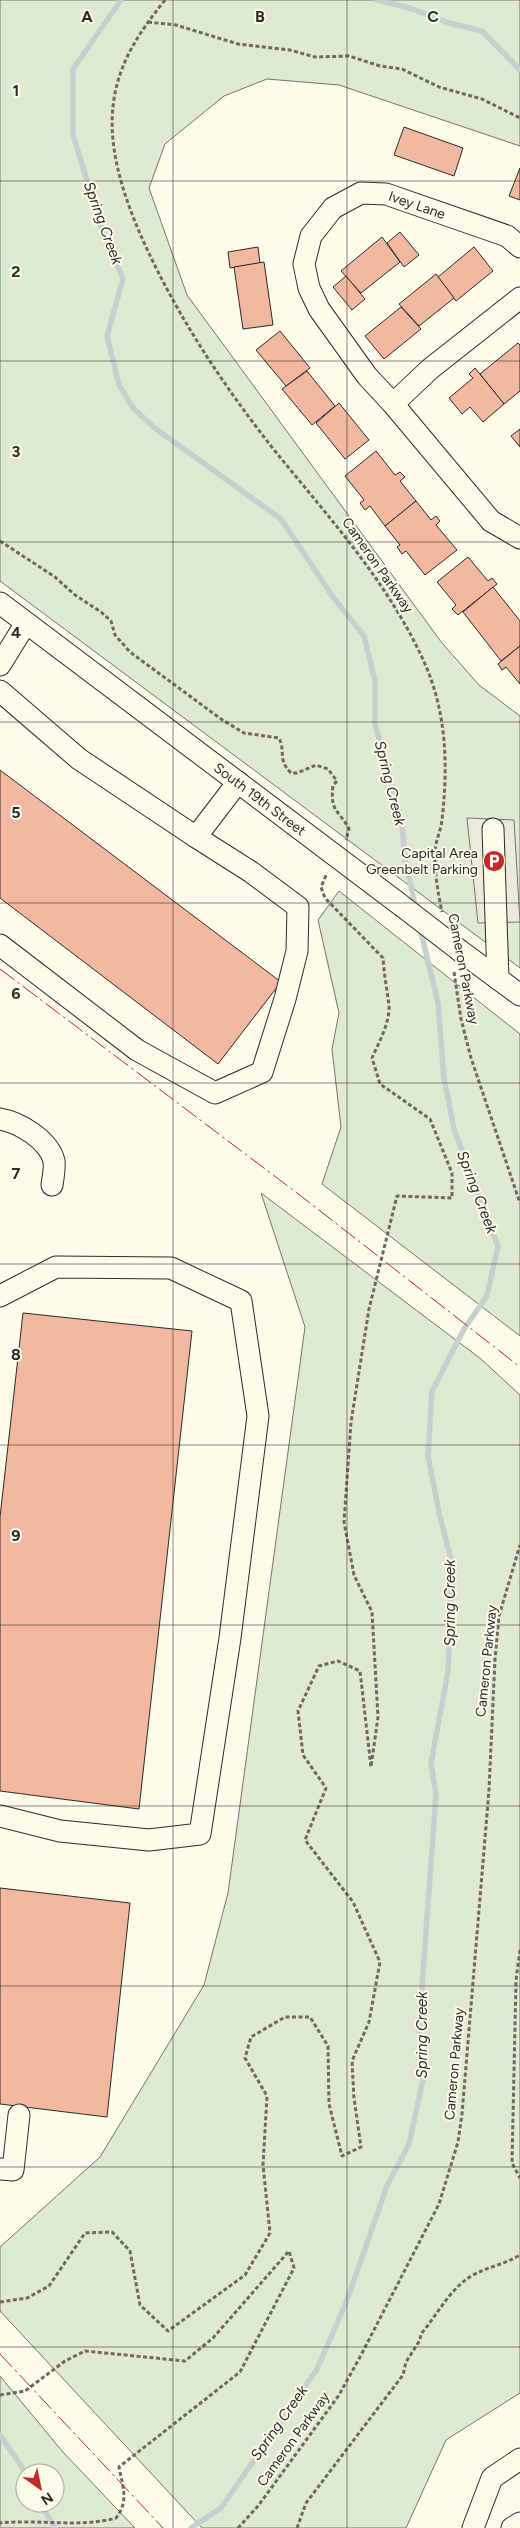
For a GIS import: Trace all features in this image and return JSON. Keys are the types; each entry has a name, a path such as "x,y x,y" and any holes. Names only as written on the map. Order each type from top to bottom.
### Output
{"street":[{"name":"Ivey Lane","path":"519,536 491,521 393,404 366,376 320,309 309,288 304,264 311,236 334,208 361,193 386,194 507,236 520,247"},
{"path":"393,404 430,369 520,298"},
{"name":"South 19th Street","path":"0,603 520,995"},
{"path":"0,665 26,623"},
{"path":"0,691 79,759 251,872 298,907 297,951 285,999 262,1072 214,1093 137,1050 0,945"},
{"path":"196,837 238,782"},
{"path":"493,829 498,979"},
{"path":"0,1119 13,1121 40,1139 54,1160 52,1185"},
{"path":"0,1296 56,1267 171,1268 241,1301 258,1416 230,1638 200,1834 149,1840 60,1831 0,1816"},
{"path":"0,2168 13,2170 19,2115"},
{"path":"473,2528 492,2478 520,2460"},
{"path":"512,2528 520,2522"}],"path":[{"name":"Cameron Parkway","path":"165,0 147,22 130,49 122,69 114,99 113,145 125,194 152,260 197,341 260,430 381,583 408,627 427,668 438,702 445,741 442,820 435,851 443,917"},
{"path":"147,22 176,25 238,44 290,50 315,57 349,56 380,66 402,69 439,87 482,99 520,118"},
{"path":"0,541 55,577 74,596 101,612 111,621 115,635 130,652 214,714 244,733 279,738 282,743 281,758 284,766 291,773 298,773 316,765 328,769 337,781 333,785 332,792 334,810 349,829 349,835 321,887 325,898 383,958 389,1007 384,1032 372,1058 380,1084 430,1119 452,1173 452,1198 397,1196 369,1309 351,1422 344,1522 354,1574 372,1612 378,1717 370,1767 360,1671 338,1660 319,1666 298,1711 303,1755 326,1788 305,1840 353,1902 380,1962 369,2022 352,2061 354,2098 361,2147 342,2156 329,2104 328,2046 310,2017 285,2017 251,2037 245,2058 267,2096 263,2165 270,2233 245,2275 168,2331 140,2304 130,2251 112,2232 85,2233 49,2286 27,2298 0,2302"},
{"name":"Cameron Parkway","path":"454,971 471,1058 520,1203"},
{"name":"Cameron Parkway","path":"238,2528 258,2506 339,2395 440,2204 458,2142 462,2114 487,1810 498,1625 508,1582 520,1545"},
{"path":"520,1950 516,1980 512,2163 520,2178"},
{"path":"0,2395 25,2391 65,2361 85,2351 186,2361 213,2338 289,2251 294,2268 240,2372 119,2468 124,2495 123,2508 116,2518 98,2523 50,2521 0,2523"},
{"path":"298,2528 306,2503 387,2398 402,2375 406,2362 420,2340 421,2334 451,2293 473,2276 507,2264 520,2255"}],"green space":[{"path":"0,0 520,0 520,146 339,85 267,79 224,96 165,144 149,188 187,295 442,643 479,685 520,716 520,968 0,581"},
{"path":"339,891 520,1034 520,1336 322,1184 341,1127 332,1049 339,1013 318,920"},
{"path":"261,1193 481,1359 520,1395 520,2393 446,2440 406,2528 202,2528 0,2311 0,2247 100,2157 204,1985 228,1893 305,1327"},
{"path":"0,2376 62,2451 135,2528 0,2528"}],"shaded area":[{"name":"Capital Area Greenbelt Parking","path":"467,818 514,820 520,922 478,923"}],"building":[{"path":"404,127 463,148 454,176 394,155"},
{"path":"520,168 520,200 509,196"},
{"path":"400,232 419,255 404,267 387,243"},
{"path":"382,237 400,262 361,293 341,271"},
{"path":"258,247 260,263 230,268 228,252"},
{"path":"474,247 493,271 456,301 438,277"},
{"path":"264,262 273,325 243,329 234,267"},
{"path":"436,274 454,298 419,326 399,304"},
{"path":"346,276 365,299 352,310 333,287"},
{"path":"401,307 421,329 384,359 365,336"},
{"path":"280,331 310,368 286,386 256,350"},
{"path":"518,343 520,345 520,391 504,404 480,374"},
{"path":"475,368 504,404 483,422 470,407 462,414 449,398 473,378 469,374"},
{"path":"307,371 335,406 312,425 282,389"},
{"path":"339,403 369,440 345,459 316,423"},
{"path":"520,429 520,447 511,436"},
{"path":"376,451 395,475 400,472 405,477 400,481 416,501 385,526 370,506 365,510 360,503 364,500 345,476"},
{"path":"416,501 431,520 436,516 440,521 436,525 457,550 425,575 406,551 402,554 397,547 400,545 385,526"},
{"path":"468,557 488,581 492,578 497,584 458,615 452,609 456,605 437,582"},
{"path":"493,587 520,621 520,646 501,661 463,612"},
{"path":"520,646 520,684 506,667 502,670 498,664"},
{"path":"0,770 281,982 218,1064 0,898"},
{"path":"23,1313 192,1331 139,1809 0,1791 0,1517"},
{"path":"0,1888 130,1903 107,2117 0,2104"}],"waterway":[{"name":"Spring Creek","path":"121,0 73,69 73,135 101,226 123,279 107,336 119,385 133,408 156,429 281,519 333,597 364,636 375,681 375,724 402,822 405,860 416,909"},
{"name":"Spring Creek","path":"377,0 410,8 449,23 482,31 520,70"},
{"name":"Spring Creek","path":"191,2528 221,2508 317,2369 346,2303 387,2186 409,2144 424,2075 419,2027 436,1795 431,1763 448,1672 452,1563 440,1517 428,1456 432,1391 464,1329 487,1296 498,1246 454,1129 444,1078 438,1003 420,928"},
{"name":"Spring Creek","path":"0,2435 19,2463"},
{"name":"Spring Creek","path":"46,2513 55,2528"}],"power":[{"path":"0,969 301,1196 520,1367"},
{"path":"0,2354 163,2528"}],"place":[{"name":"Capital Area Greenbelt Parking","path":"494,861"}]}
